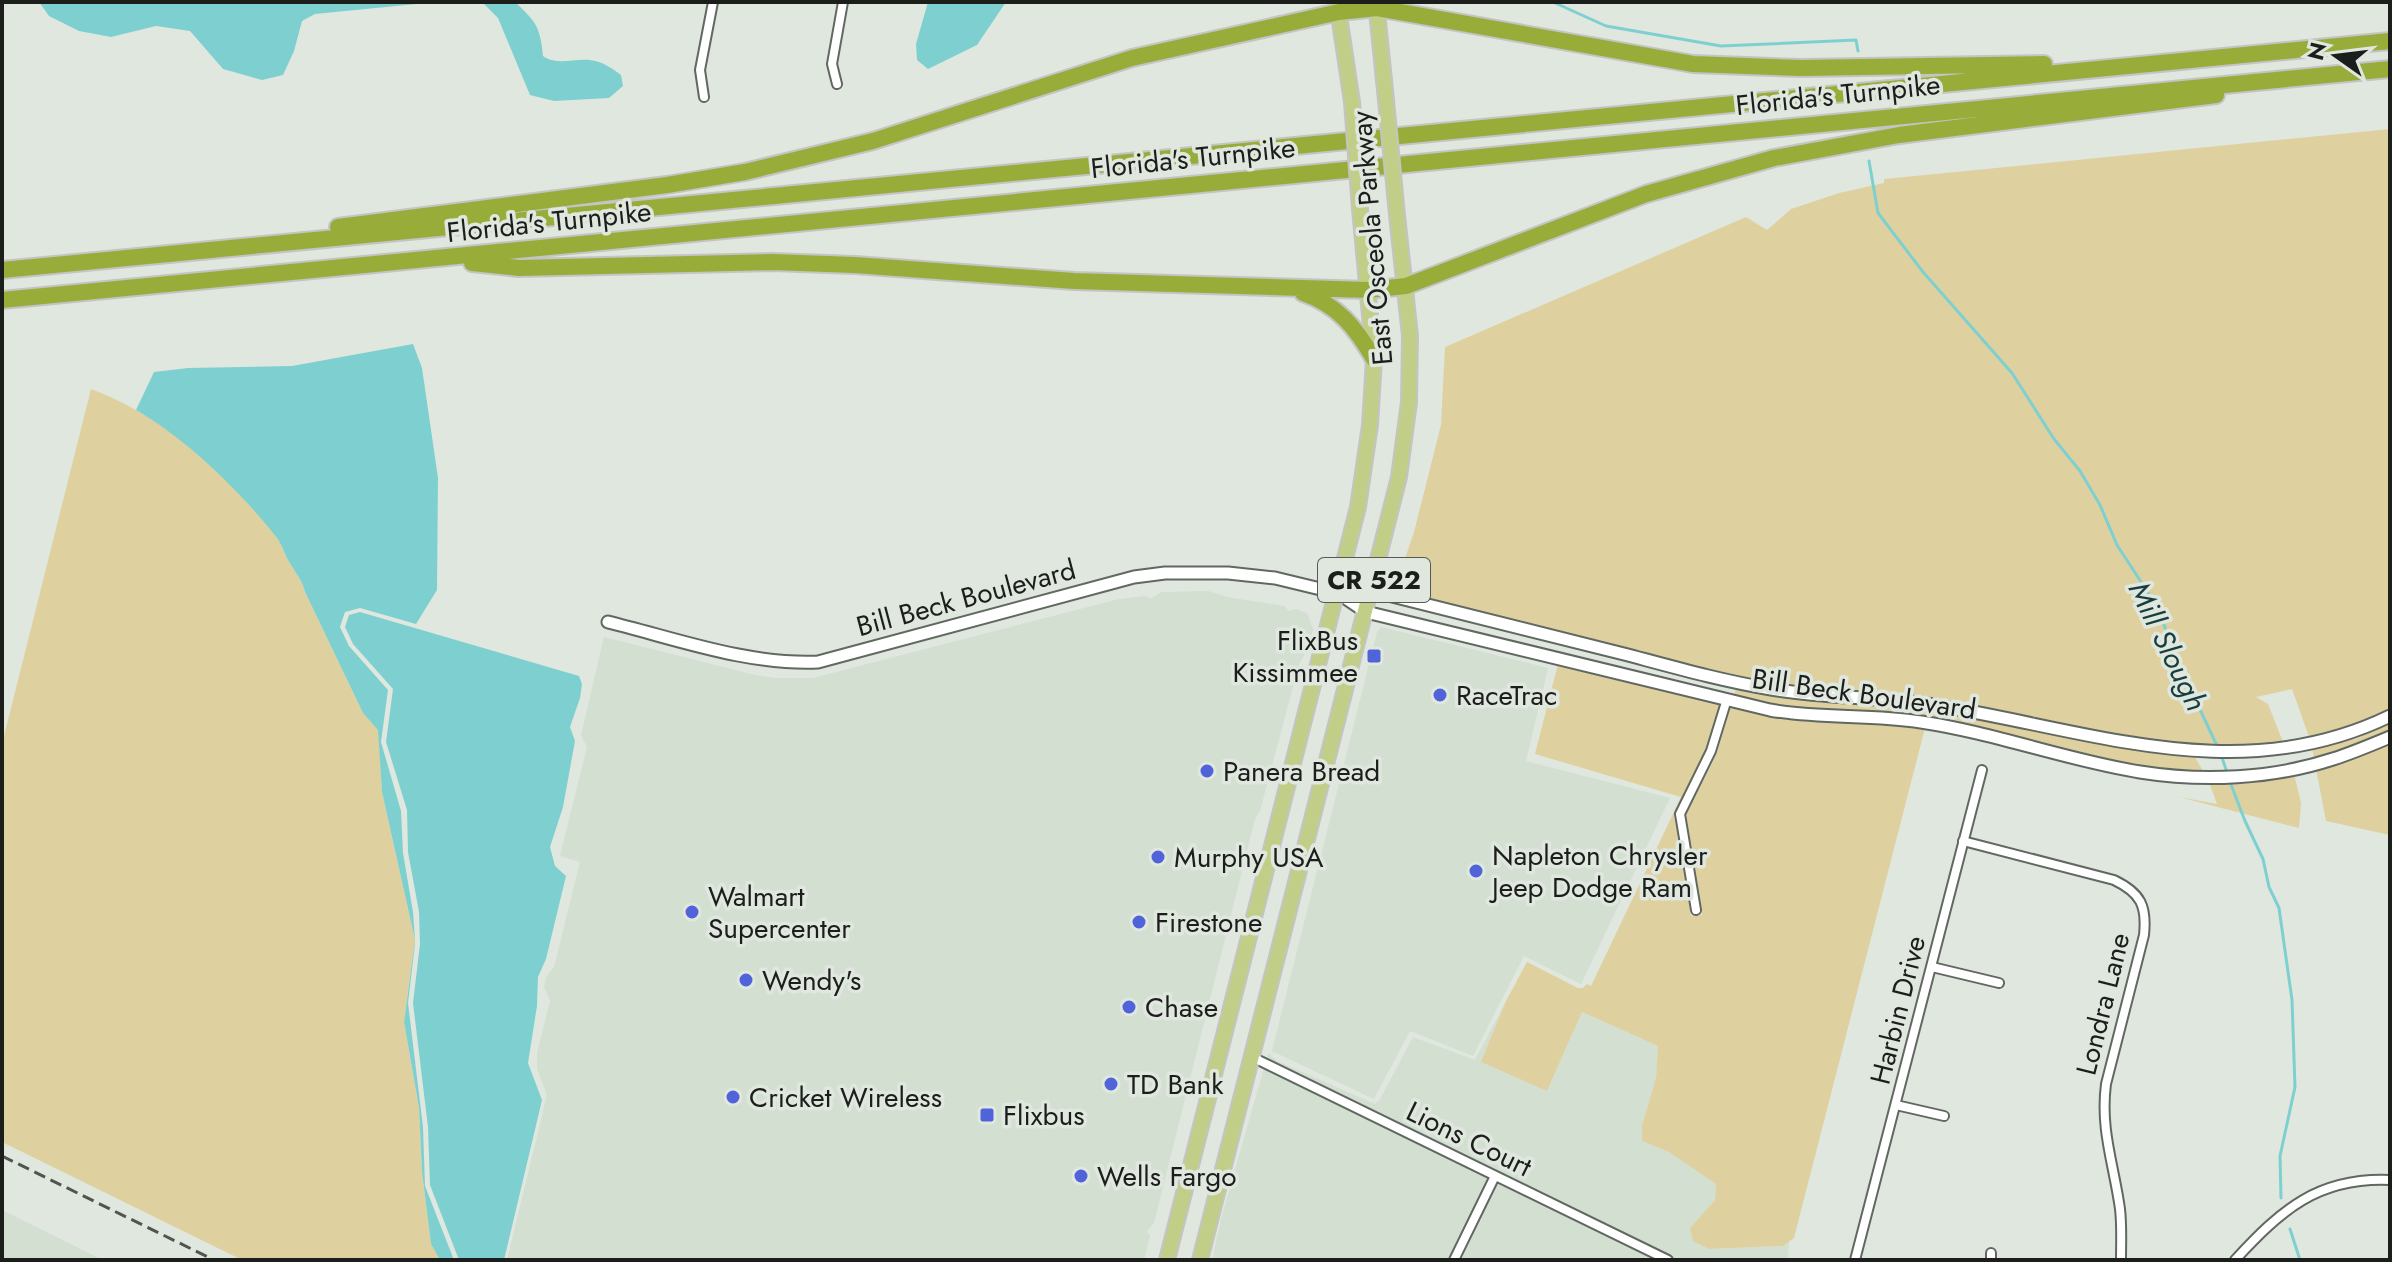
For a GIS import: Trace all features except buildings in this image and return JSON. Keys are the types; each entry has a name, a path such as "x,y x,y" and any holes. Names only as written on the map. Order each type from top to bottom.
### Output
{"highway":[{"path":"1291,23 1317,2"},
{"path":"129,258 745,172 873,141 1132,58 1291,23 1338,7 1376,5 1693,64 1787,68 2056,64 2126,66"},
{"name":"Florida's Turnpike","path":"2,270 2390,41"},
{"path":"438,259 519,268 813,263 1074,281 1368,290 1406,286 1646,194 1774,158 1899,135 2390,70"},
{"name":"Florida's Turnpike","path":"2,300 2390,70"},
{"path":"1287,287 1319,299 1341,313 1361,336 1374,359"}],"main road":[{"name":"East Osceola Parkway","path":"1200,1260 1372,591 1399,477 1407,426 1410,336 1376,5"},
{"name":"East Osceola Parkway","path":"1167,1260 1337,593 1360,494 1370,425 1374,359 1352,102 1338,7"}],"street":[{"path":"704,97 700,70 713,2"},
{"path":"837,84 832,64 843,2"},
{"name":"Bill Beck Boulevard","path":"608,622 753,659 818,662 1143,575 1240,573 1286,580 1337,593 1372,591 1731,681 1817,695 1939,705 2192,752 2266,749 2354,733 2390,716"},
{"name":"Bill Beck Boulevard","path":"1337,593 1366,612 1727,699 1804,716 1921,722 2140,772 2182,776 2278,773 2333,760 2390,737"},
{"path":"1696,910 1680,814 1711,751 1731,681"},
{"name":"Harbin Drive","path":"1855,1260 1982,770"},
{"name":"Londra Lane","path":"1963,841 2114,880 2139,898 2146,914 2144,935 2106,1084 2103,1107 2103,1127 2120,1211 2121,1260"},
{"path":"1932,967 1999,983"},
{"name":"Lions Court","path":"1252,1057 1668,1260"},
{"path":"1896,1105 1944,1116"},
{"path":"1454,1260 1495,1176"},
{"path":"2235,1260 2275,1218 2293,1204 2322,1190 2350,1182 2390,1180"}],"shaded area":[{"path":"2390,129 2390,710 2352,728 2309,737 2292,689 2256,697 2268,704 2283,742 2241,747 2189,746 2144,740 1940,700 1771,684 1394,591 1414,532 1441,425 1445,347 1746,217 1767,230 1791,209 1839,193 1884,183 1884,179"},
{"path":"91,389 118,400 169,431 216,471 258,515 279,541 301,581 363,713 379,730 382,792 415,940 404,1022 419,1108 422,1172 431,1244 440,1260 242,1260 2,1142 2,744"},
{"path":"1208,591 1285,606 1288,611 1296,609 1307,613 1313,629 1308,649 1299,664 1260,811 1255,819 1154,1223 1147,1231 1150,1236 1144,1260 507,1260 547,1095 537,1069 537,1053 550,1001 544,987 546,977 554,967 580,862 560,856 587,747 581,735 604,637 755,675 813,678 1119,599 1146,596 1150,599 1162,592"},
{"name":"Napleton Chrysler Jeep Dodge Ram","path":"1381,627 1548,668 1526,761 1670,798 1581,984 1524,956 1473,1056 1410,1031 1374,1099 1272,1051 1377,632"},
{"path":"1558,664 1720,703 1706,749 1674,814 1691,916 1702,915 1686,816 1717,753 1731,706 1803,721 1885,723 1925,728 1794,1238 1783,1246 1709,1249 1693,1241 1690,1228 1715,1200 1716,1184 1669,1152 1642,1141 1642,1125 1656,1078 1658,1046 1582,1012 1547,1091 1481,1062 1506,1001 1527,962 1578,988 1587,984 1591,986 1681,797 1535,754"},
{"path":"1736,687 1786,696 1911,707 1969,716 2195,757 2203,771 2140,766 1922,716 1785,707 1734,696"},
{"path":"2390,722 2390,731 2314,758 2312,748 2356,739"},
{"path":"2390,743 2390,835 2326,821 2316,769"},
{"path":"2294,774 2301,803 2299,828 2179,797 2217,804 2209,782 2274,779"},
{"path":"1506,1001 1482,1062 1547,1091 1582,1012 1658,1046 1656,1078 1642,1125 1642,1141 1669,1152 1716,1183 1715,1200 1690,1228 1710,1249 1782,1246 1789,1241 1788,1260 1679,1260 1267,1058 1268,1053 1277,1061 1375,1104 1413,1037 1475,1060"},
{"path":"1264,1068 1487,1178 1447,1260 1212,1260"},
{"path":"1498,1184 1656,1260 1461,1260"},
{"path":"2,1210 103,1260 2,1260"}],"water":[{"path":"39,2 437,2 315,14 302,21 294,51 283,75 262,80 223,69 190,31 156,26 111,37 79,31 49,16"},
{"path":"482,2 515,2 536,25 543,56 554,61 598,62 621,75 623,86 609,98 554,101 530,95 498,18"},
{"path":"928,2 1006,2 977,45 928,69 917,60 916,44"},
{"path":"413,344 422,368 438,478 437,590 416,624 360,608 345,612 340,627 349,646 388,690 381,742 401,811 403,853 415,940 382,792 378,730 363,713 301,581 277,538 247,502 194,451 136,410 154,372 188,368 292,366"},
{"path":"360,612 579,676 582,684 570,727 575,741 563,807 550,847 555,866 566,876 546,959 538,977 528,1063 542,1100 504,1260 459,1260 430,1185 428,1127 413,1003 420,944 419,912 408,852 407,810 386,742 393,689 353,644 345,627 349,615"},
{"path":"415,940 408,1003 423,1127 425,1186 454,1260 440,1260 431,1244 422,1172 419,1108 404,1022"}],"waterway":[{"name":"Mill Slough","path":"1553,2 1606,26 1721,46 1856,40 1858,51"},
{"name":"Mill Slough","path":"1869,161 1878,213 1923,272 2012,373 2054,439 2080,471 2100,505 2117,545 2162,620 2218,748"},
{"name":"Mill Slough","path":"2221,755 2228,775"},
{"name":"Mill Slough","path":"2230,782 2263,859 2269,887 2279,908 2292,1000 2295,1087 2280,1156 2281,1198"},
{"name":"Mill Slough","path":"2290,1229 2300,1260"}],"railway":[{"path":"2,1156 214,1260"}],"place":[{"name":"FlixBus Kissimmee","path":"1374,656"},
{"name":"RaceTrac","path":"1440,695"},
{"name":"Panera Bread","path":"1207,771"},
{"name":"Murphy USA","path":"1158,857"},
{"name":"Napleton Chrysler Jeep Dodge Ram","path":"1476,871"},
{"name":"Walmart Supercenter","path":"692,912"},
{"name":"Firestone","path":"1139,922"},
{"name":"Wendy's","path":"746,980"},
{"name":"Chase","path":"1129,1007"},
{"name":"TD Bank","path":"1111,1084"},
{"name":"Cricket Wireless","path":"733,1097"},
{"name":"Flixbus","path":"987,1115"},
{"name":"Wells Fargo","path":"1081,1176"}]}
